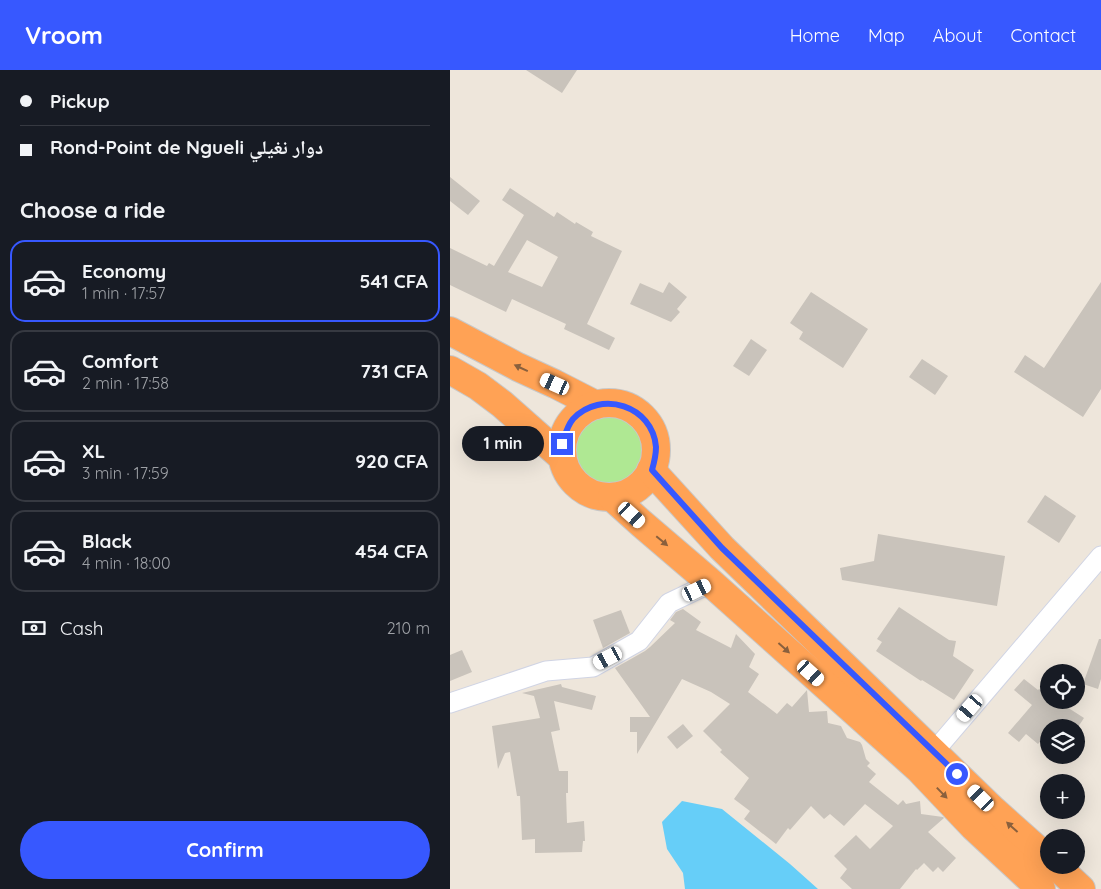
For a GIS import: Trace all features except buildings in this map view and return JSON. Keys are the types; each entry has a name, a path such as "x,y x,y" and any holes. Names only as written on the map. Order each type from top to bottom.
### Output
{"highway":[{"path":"450,331 596,405"},
{"path":"450,370 478,386 502,404 562,457"},
{"path":"610,403 625,406 638,413 654,436 656,448 652,470 636,489 612,497 598,496 585,491 574,482 566,470 562,457 562,444 566,430 573,419 584,410 596,405 610,403"},
{"path":"652,470 722,548 926,760 974,827 1041,889"},
{"path":"612,497 711,583 926,760 993,810 1040,852"},
{"path":"1065,874 1082,889"}],"street":[{"path":"926,760 1101,556"},
{"path":"450,702 546,671 593,667 640,642 669,603 711,583"}],"green space":[{"path":"608,412 623,415 636,423 644,436 647,451 644,466 636,479 623,487 608,490 593,487 580,479 572,466 569,451 572,436 580,423 593,415"}],"water":[{"path":"682,801 722,809 818,889 685,889 683,873 667,849 662,822"}],"route":[{"path":"562,444 566,430 573,419 584,410 596,405 610,403 625,406 638,413 654,436 656,448 652,470 722,548 957,774"}]}
